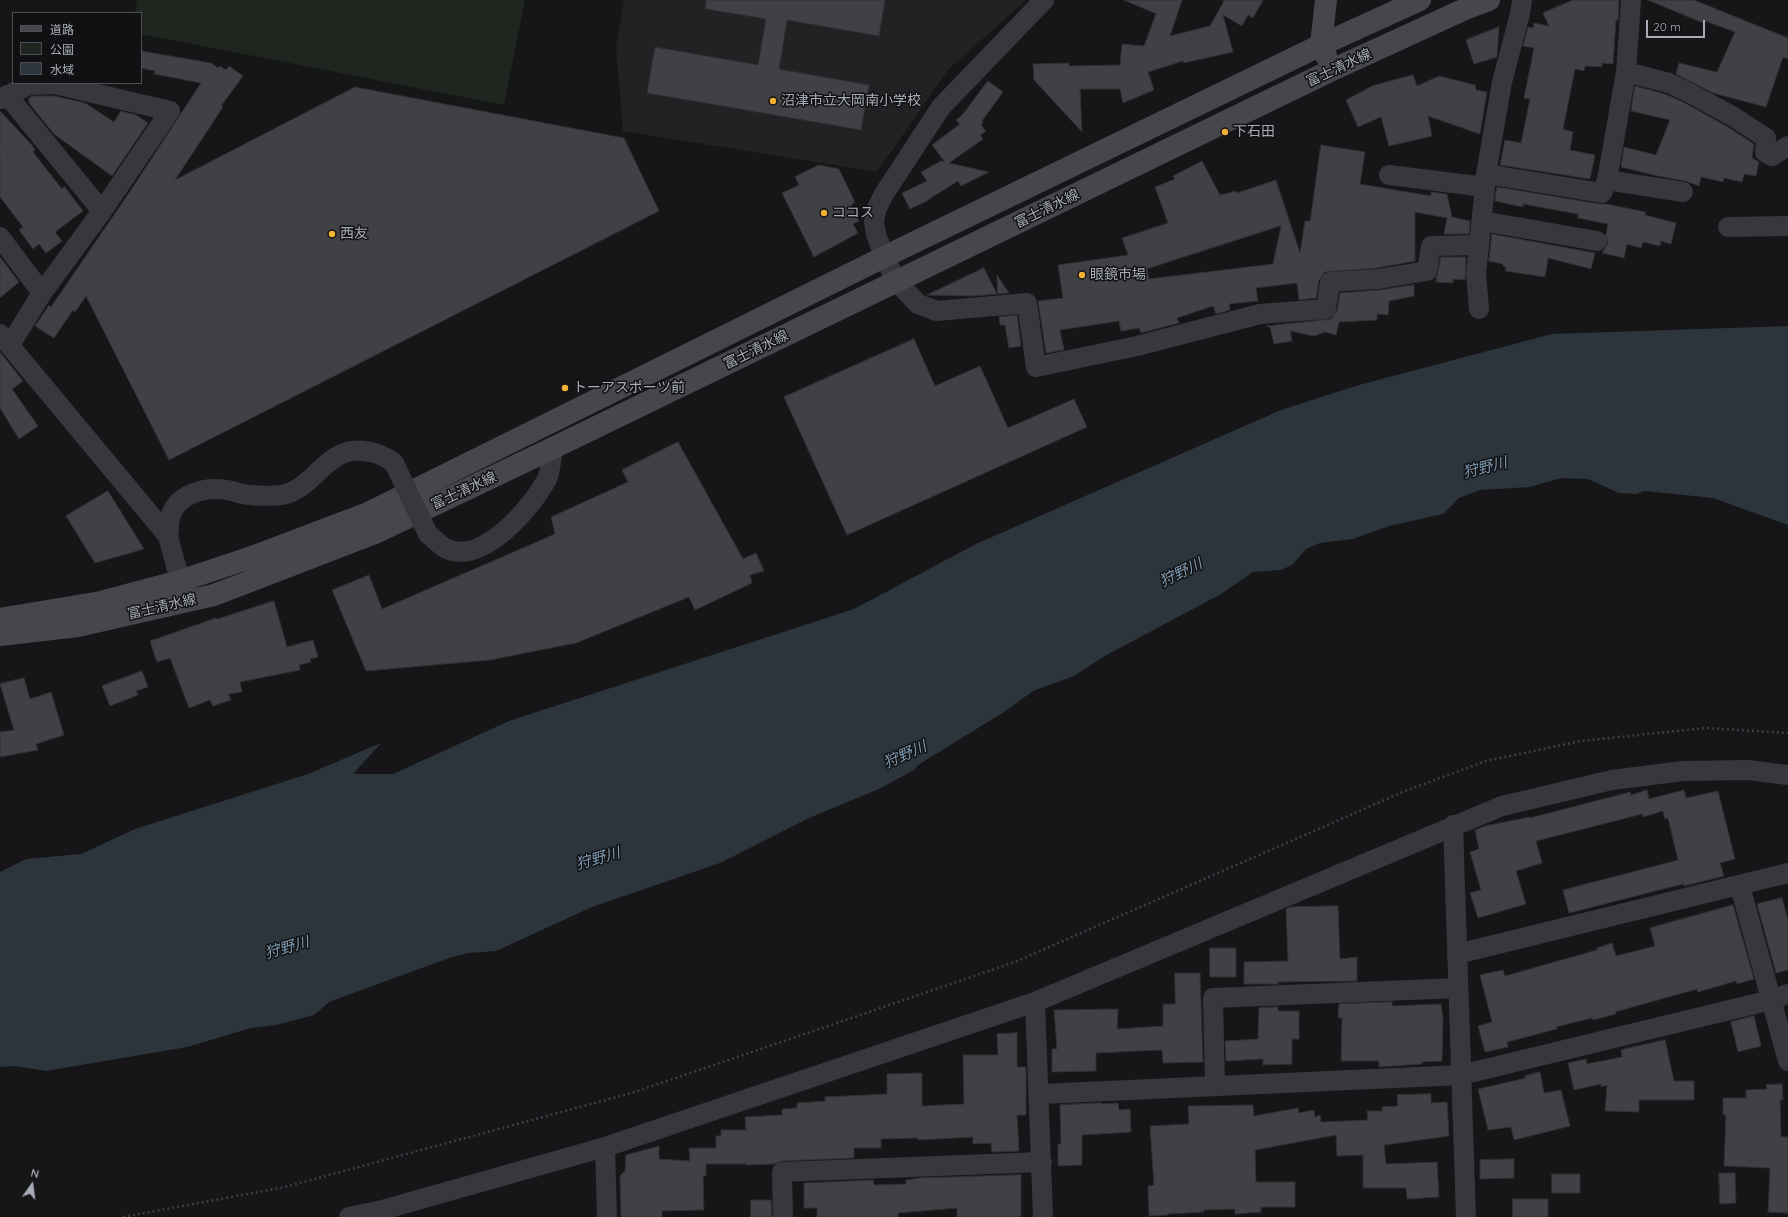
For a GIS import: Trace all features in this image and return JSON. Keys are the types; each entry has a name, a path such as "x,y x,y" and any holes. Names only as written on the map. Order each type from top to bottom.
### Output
{"main road":[{"path":"1326,0 1322,45 1332,70"},
{"name":"富士清水線","path":"0,619 101,602 180,581 252,557 368,513 884,257 1322,45 1420,0"},
{"name":"富士清水線","path":"0,635 78,626 214,595 375,533 897,282 1332,70 1465,9 1489,0"}],"street":[{"path":"1044,0 941,107 884,194 876,210 874,222 876,234 884,257 897,282 918,304 937,311 1027,303 1036,367 1137,346 1260,314 1326,308 1330,282 1378,279 1427,271 1431,246 1478,245"},
{"path":"1479,309 1476,273 1485,180 1502,82 1520,14 1522,0"},
{"path":"1389,176 1485,180 1602,193 1607,180 1626,72 1631,0"},
{"path":"1626,72 1669,83 1734,117 1766,138 1765,152 1768,155 1772,156 1788,146"},
{"path":"102,211 3,97 29,85 54,84 170,111 102,211 42,293 5,340 168,536"},
{"path":"1607,180 1683,192"},
{"path":"1482,221 1597,241"},
{"path":"1728,227 1788,226"},
{"path":"0,237 42,293"},
{"path":"180,581 168,536 170,517 180,500 201,490 226,490 250,495 282,495 300,488 330,460 344,452 355,450 372,452 385,457 394,463 428,534 445,548 456,551 466,550 489,543 515,523 548,477 553,448"},
{"path":"349,1217 382,1210 605,1147 1035,1002 1453,825 1502,806 1612,780 1683,771 1748,770 1788,775"},
{"path":"1453,825 1466,1217"},
{"path":"1457,954 1740,886 1788,873"},
{"path":"1740,886 1780,997 1788,1060"},
{"path":"1215,1086 1213,998 1458,988"},
{"path":"1040,1094 1461,1074 1780,997"},
{"path":"1035,1002 1040,1094 1043,1217"},
{"path":"605,1147 607,1217"},
{"path":"783,1217 782,1172 1042,1162"}],"path":[{"path":"123,1217 285,1187 635,1092 1015,962 1398,794 1486,761 1581,741 1706,728 1788,733"}],"shaded area":[{"name":"沼津市立大岡南小学校","path":"624,0 1026,0 948,70 877,172 623,131 616,47"}],"green space":[{"path":"137,0 525,0 504,105 142,34 142,12 135,12"}],"water":[{"name":"狩野川","path":"1788,326 1788,525 1713,498 1645,491 1636,494 1619,493 1588,479 1561,478 1530,487 1480,490 1459,498 1443,514 1389,526 1353,539 1320,543 1306,549 1292,565 1281,570 1253,572 1221,594 1103,657 1074,676 1033,691 1004,712 918,765 914,770 879,789 809,818 720,863 592,907 496,951 469,953 449,958 329,1002 314,1015 276,1025 251,1028 187,1047 46,1071 15,1066 0,1067 0,872 26,859 81,854 135,829 308,774 381,743 353,774 393,774 509,721 854,609 976,544 1281,410 1359,385 1552,334"}],"building":[{"path":"706,0 885,0 879,36 787,20 779,69 869,85 861,130 647,93 655,47 758,65 766,19 706,9"},
{"path":"1124,0 1182,0 1170,36 1210,26 1224,1 1222,0 1263,0 1253,18 1248,15 1242,26 1223,15 1233,52 1184,63 1183,61 1148,72 1154,90 1123,103 1120,89 1080,89 1082,132 1034,80 1033,64 1069,63 1069,66 1120,65 1122,44 1144,46 1156,14"},
{"path":"1573,0 1619,0 1613,64 1602,63 1602,67 1585,66 1584,71 1575,69 1563,129 1573,132 1570,150 1595,155 1590,179 1500,165 1505,140 1521,143 1530,99 1524,98 1534,48 1523,46 1528,27 1533,28 1534,23 1549,26 1543,13"},
{"path":"1648,0 1694,0 1788,38 1788,59 1783,57 1766,107 1713,93 1676,74 1679,63 1717,72 1735,32 1705,21 1704,23"},
{"path":"1499,27 1497,57 1474,64 1466,40"},
{"path":"142,51 211,63 218,68 220,66 226,70 229,66 243,76 221,106 223,107 175,180 355,87 624,138 659,211 169,460 86,296 75,312 73,310 54,338 35,326 49,305 51,307 131,190 201,83 154,74 155,71 142,68"},
{"path":"1413,75 1417,86 1439,76 1475,85 1476,90 1487,92 1480,134 1428,116 1432,136 1389,146 1381,117 1358,127 1346,100 1372,86"},
{"path":"988,81 1003,92 982,121 983,123 981,125 986,131 980,135 983,139 949,163 989,172 961,186 958,181 929,200 910,209 902,193 927,181 921,172 941,161 945,162 932,145 960,124 956,120 963,114"},
{"path":"1635,86 1665,94 1681,101 1728,127 1754,144 1752,158 1759,162 1756,176 1744,174 1742,182 1724,178 1723,182 1701,177 1699,186 1685,181 1621,167 1624,147 1656,155 1670,120 1631,111"},
{"path":"32,96 54,96 85,103 114,122 121,111 136,115 148,123 112,176 54,134 29,103 29,98"},
{"path":"0,111 31,144 35,150 33,152 62,189 64,186 83,211 55,232 62,241 46,253 39,244 33,249 19,230 23,227 0,197"},
{"path":"1321,145 1365,152 1360,184 1431,196 1431,192 1447,194 1452,217 1470,221 1469,234 1444,234 1447,218 1415,212 1415,261 1377,268 1325,272 1319,280 1316,298 1299,300 1297,283 1256,288 1258,301 1229,304 1230,310 1216,314 1213,306 1177,318 1179,323 1141,333 1139,328 1121,331 1119,321 1060,330 1064,350 1046,353 1038,301 1063,298 1058,265 1128,255 1122,238 1168,223 1155,187 1175,179 1173,176 1202,161 1220,195 1236,191 1237,193 1276,180 1300,253 1305,221 1310,221","holes":["1281,226 1273,264 1149,279 1147,269"]},
{"name":"ココス","path":"819,165 839,169 855,202 851,205 859,221 853,224 858,233 814,257 782,193 799,185 795,177"},
{"path":"1497,187 1606,204 1646,212 1645,215 1676,223 1671,244 1661,241 1660,246 1643,242 1641,248 1627,244 1624,258 1602,253 1608,243 1606,235 1608,224 1578,218 1578,214 1523,204 1523,207 1495,201"},
{"path":"1492,234 1595,253 1591,269 1548,258 1545,277 1505,271 1506,267 1503,266 1503,264 1489,261"},
{"path":"0,257 19,282 0,298"},
{"path":"1441,257 1466,257 1465,280 1453,279 1453,283 1436,282"},
{"path":"984,268 997,294 972,296 927,295"},
{"path":"997,275 1009,293 998,294"},
{"path":"1414,285 1414,296 1389,301 1388,315 1377,314 1377,320 1339,322 1336,335 1325,332 1314,336 1290,331 1292,341 1274,344 1270,327 1266,326 1331,319 1337,311 1340,293 1379,290"},
{"path":"1017,315 1021,346 1009,348 1005,325 1000,325 999,317"},
{"path":"914,339 935,386 980,366 1008,428 1074,399 1087,427 847,535 784,397"},
{"path":"0,352 23,381 12,389 38,426 19,439 0,408"},
{"path":"678,442 743,559 756,553 764,571 750,575 752,583 695,610 689,597 576,643 490,660 366,671 332,590 369,575 382,609 555,534 551,517 628,482 622,470"},
{"path":"108,491 144,549 95,563 66,516"},
{"path":"274,601 287,647 313,640 318,657 310,659 311,662 299,665 300,670 240,682 242,692 228,694 231,700 213,706 210,700 189,708 170,658 157,662 150,641 216,618 217,619"},
{"path":"142,671 148,687 136,691 138,695 110,706 102,686"},
{"path":"24,678 30,699 51,692 64,735 36,744 38,750 0,757 0,732 14,730 0,684"},
{"path":"1647,790 1649,799 1684,790 1686,798 1718,791 1735,859 1720,863 1724,876 1684,886 1683,884 1569,913 1563,890 1678,860 1668,818 1665,819 1663,811 1643,817 1642,814 1536,841 1542,863 1516,871 1526,904 1478,918 1470,893 1481,890 1470,852 1479,849 1475,830 1485,826 1530,818 1630,792 1631,795"},
{"path":"1782,898 1788,920 1788,970 1776,973 1757,904"},
{"path":"1733,905 1754,979 1737,984 1736,981 1698,992 1697,989 1615,1012 1616,1014 1556,1027 1557,1029 1507,1042 1508,1047 1485,1052 1478,1026 1492,1022 1480,975 1503,970 1505,976 1597,950 1597,948 1612,943 1616,956 1655,946 1650,928"},
{"path":"1338,906 1340,959 1357,957 1357,981 1244,984 1244,962 1288,961 1286,909 1291,907"},
{"path":"1210,948 1236,948 1236,977 1210,977"},
{"path":"1175,973 1200,973 1203,1062 1163,1063 1162,1050 1096,1053 1096,1071 1052,1072 1052,1049 1057,1049 1054,1010 1118,1009 1117,1029 1163,1026 1163,1004 1175,1004"},
{"path":"1392,1002 1392,1006 1441,1004 1443,1019 1442,1061 1379,1067 1379,1061 1341,1061 1342,1018 1338,1018 1339,1004"},
{"path":"1278,1007 1278,1011 1299,1011 1299,1039 1292,1039 1292,1064 1263,1065 1263,1059 1226,1061 1225,1041 1258,1039 1259,1008"},
{"path":"1754,1016 1761,1046 1738,1052 1731,1022"},
{"path":"1017,1033 1017,1067 1026,1067 1026,1115 1017,1115 1019,1151 992,1152 991,1143 973,1144 973,1137 918,1140 918,1138 881,1139 881,1148 854,1148 854,1158 782,1161 774,1164 706,1164 706,1176 703,1176 704,1210 662,1211 662,1217 621,1217 620,1176 625,1171 626,1155 659,1146 659,1159 690,1161 689,1148 716,1148 716,1136 721,1136 721,1130 746,1130 745,1117 782,1115 782,1109 797,1108 797,1103 825,1101 825,1097 887,1094 887,1074 922,1073 922,1106 964,1104 963,1055 998,1055 997,1034"},
{"path":"1665,1040 1674,1081 1694,1081 1694,1100 1639,1100 1639,1112 1605,1111 1607,1085 1601,1087 1601,1084 1574,1090 1568,1063 1586,1059 1587,1064 1622,1057 1621,1050"},
{"path":"1540,1072 1544,1093 1561,1090 1570,1126 1514,1140 1511,1127 1488,1130 1478,1089 1526,1078 1525,1076"},
{"path":"1782,1084 1783,1100 1780,1100 1781,1137 1788,1137 1788,1213 1768,1212 1770,1168 1724,1166 1726,1115 1723,1115 1723,1098 1746,1098 1746,1090 1767,1089 1766,1085"},
{"path":"1431,1094 1431,1103 1447,1102 1449,1136 1384,1145 1386,1164 1437,1162 1439,1197 1407,1199 1406,1188 1363,1188 1363,1155 1337,1156 1336,1135 1255,1150 1256,1182 1295,1182 1295,1207 1261,1207 1261,1212 1235,1214 1235,1209 1204,1210 1204,1212 1149,1216 1148,1186 1154,1185 1150,1126 1189,1124 1188,1106 1253,1105 1254,1116 1298,1108 1299,1113 1314,1110 1315,1117 1320,1115 1321,1122 1368,1120 1367,1111 1382,1111 1382,1107 1398,1106 1397,1095"},
{"path":"1118,1103 1119,1110 1130,1109 1131,1132 1082,1135 1082,1165 1058,1166 1058,1144 1061,1144 1060,1105"},
{"path":"1514,1159 1514,1178 1480,1179 1480,1160"},
{"path":"1719,1173 1735,1173 1736,1203 1720,1204"},
{"path":"1552,1174 1580,1174 1580,1193 1552,1193"},
{"path":"1021,1175 1021,1217 957,1217 957,1208 898,1213 898,1217 817,1217 817,1208 804,1208 804,1183 873,1180 874,1185 906,1184 906,1180 919,1178"},
{"path":"1513,1199 1548,1199 1548,1217 1513,1217"},
{"path":"751,1200 771,1200 772,1217 751,1217"}],"place":[{"name":"沼津市立大岡南小学校","path":"773,101"},
{"name":"下石田","path":"1225,132"},
{"name":"ココス","path":"824,213"},
{"name":"西友","path":"332,234"},
{"name":"眼鏡市場","path":"1082,275"},
{"name":"トーアスポーツ前","path":"565,388"}]}
